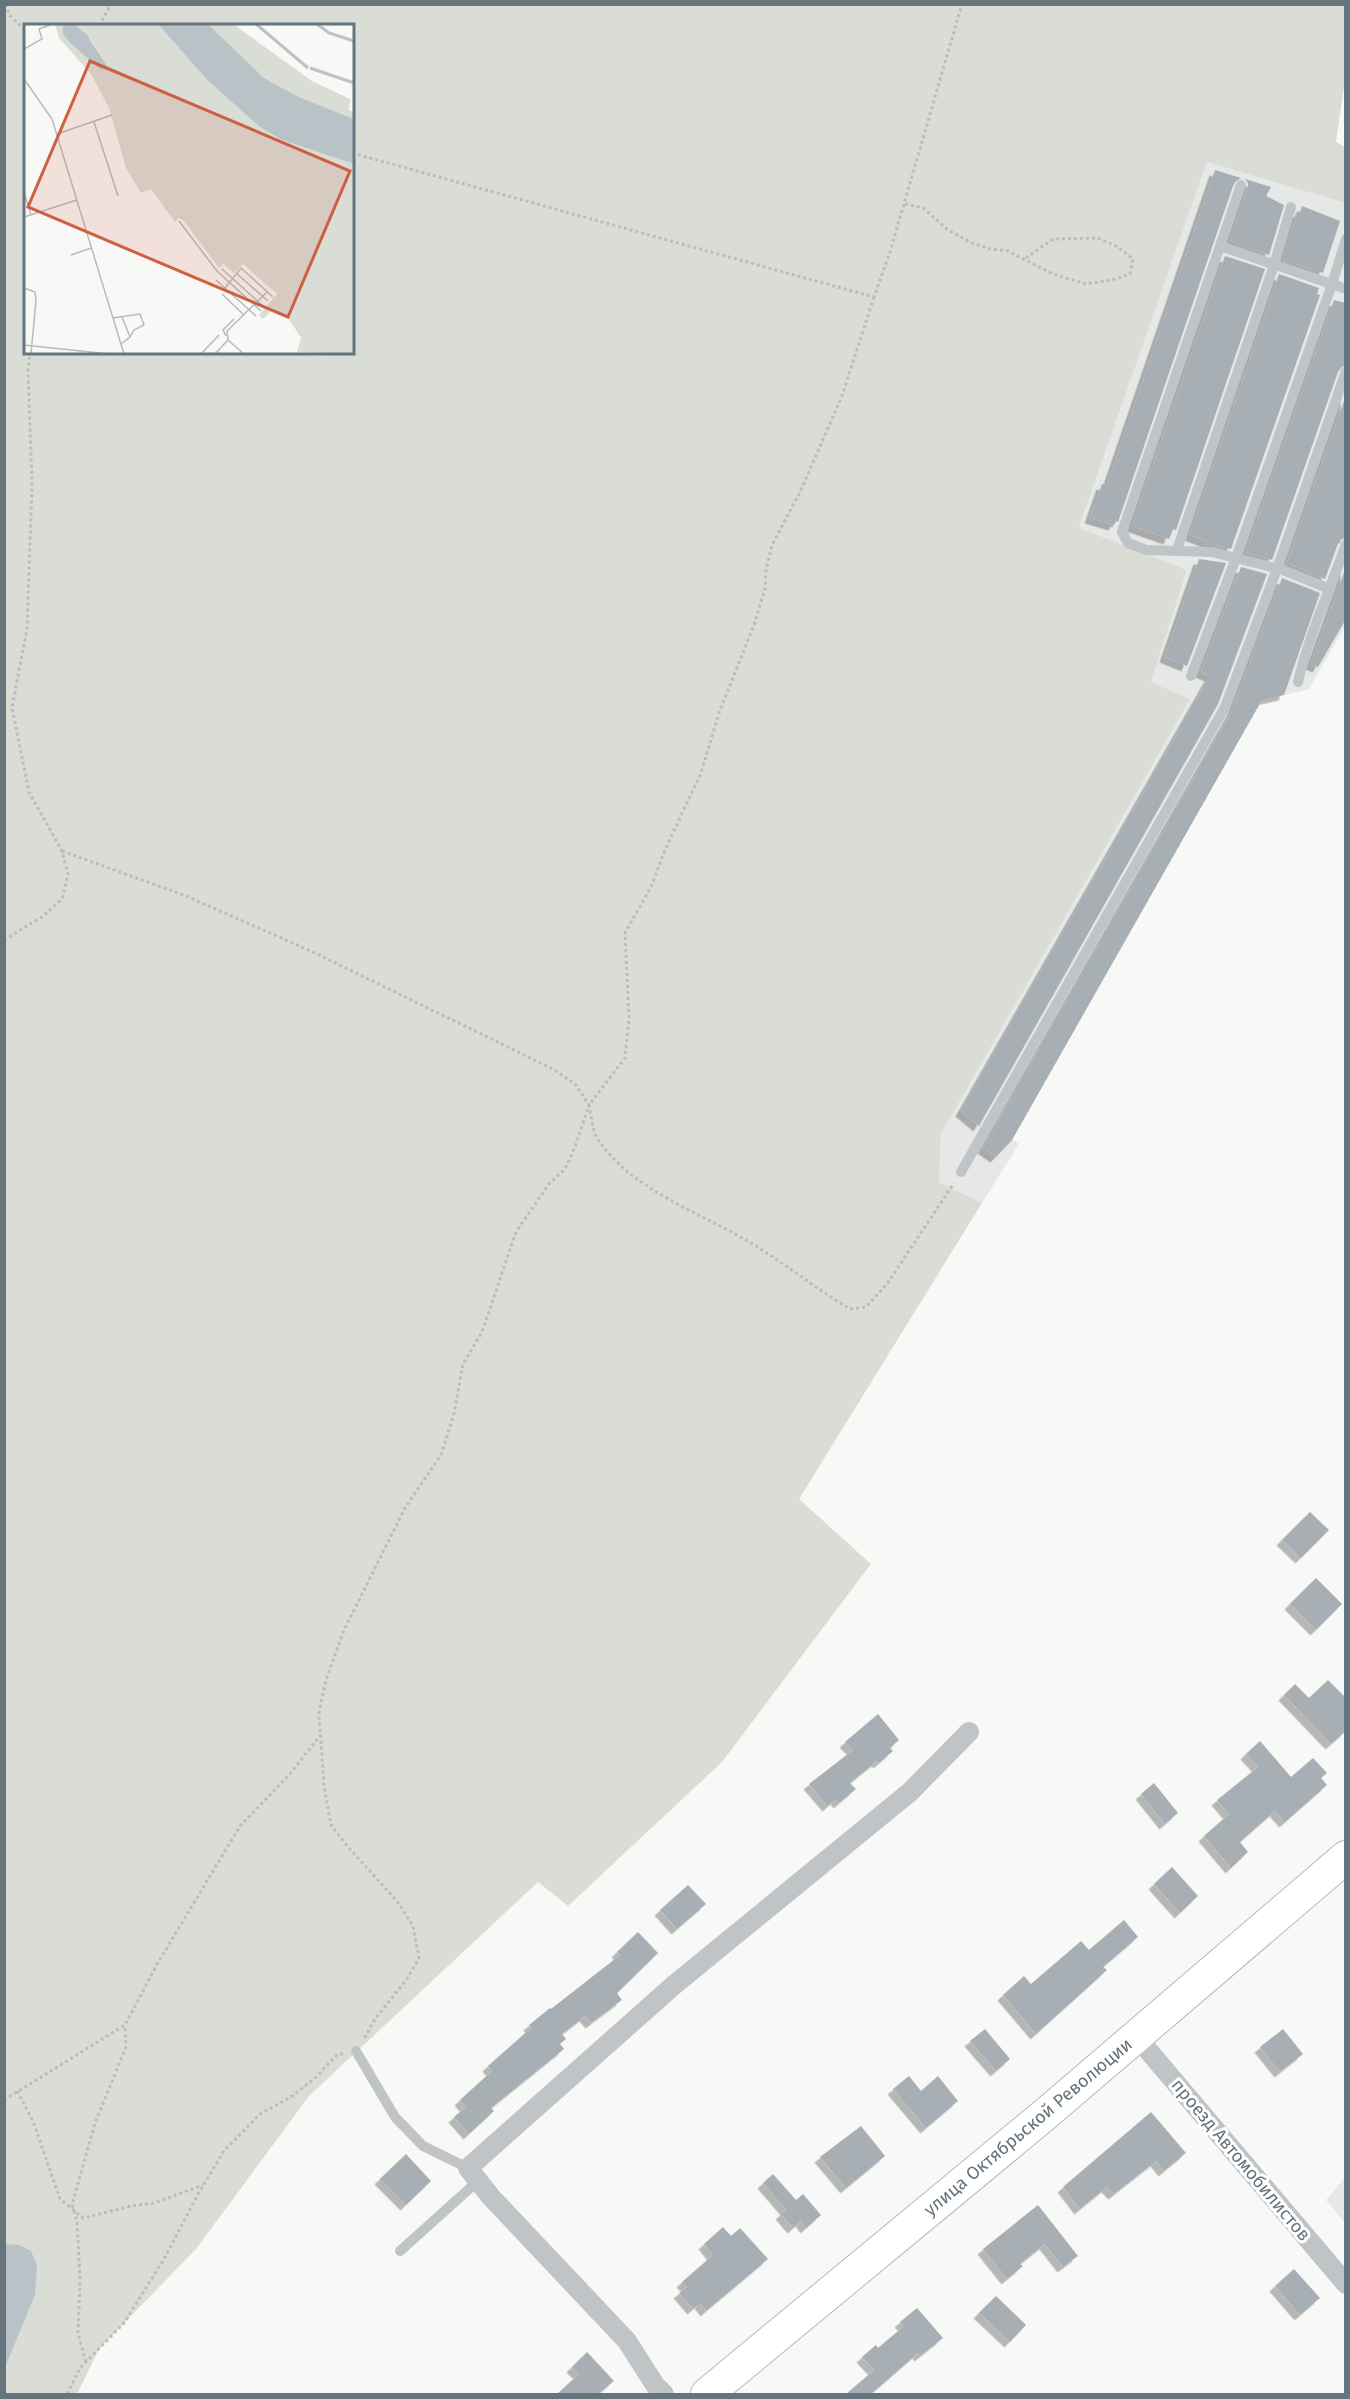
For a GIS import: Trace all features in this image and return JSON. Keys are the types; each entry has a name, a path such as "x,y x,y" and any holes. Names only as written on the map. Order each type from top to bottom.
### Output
{"main road":[{"name":"улица Октябрьской Революции","path":"707,2394 1136,2037 1346,1857"}],"street":[{"path":"664,2394 655,2385 627,2341 490,2197 473,2174 674,1985 910,1792 969,1732"},
{"name":"проезд Автомобилистов","path":"1136,2037 1346,2284"}],"lane":[{"path":"1241,185 1122,532 1128,543 1146,550 1212,552 1277,569 1330,589"},
{"path":"1177,550 1274,265 1291,207"},
{"path":"1191,676 1236,558 1346,239"},
{"path":"1221,246 1346,289"},
{"path":"961,1172 1225,707 1277,569 1346,370"},
{"path":"1298,682 1307,643 1346,544"},
{"path":"356,2051 395,2117 423,2146 473,2174 400,2251"}],"path":[{"path":"6,4 9,15 24,29"},
{"path":"100,24 111,4"},
{"path":"67,2394 80,2368 124,2323 164,2259 224,2151 260,2114 291,2097 339,2055 356,2051 375,2019 407,1979 419,1958 413,1926 397,1901 331,1825 324,1786 319,1713 326,1680 345,1630 405,1508 441,1455 454,1414 463,1364 482,1332 516,1232 549,1184 565,1169 589,1105 625,1058 630,1018 625,933 652,885 664,852 702,773 719,713 754,625 765,589 766,570 772,544 800,492 842,396 904,204 962,4"},
{"path":"354,154 874,297"},
{"path":"904,204 923,208 948,230 972,243 990,249 1008,251 1023,260 1053,274 1086,284 1112,280 1130,274 1133,259 1118,247 1098,238 1053,239 1023,260"},
{"path":"4,940 43,916 62,899 68,874 62,851 28,792 12,708 27,629 32,486 28,371 30,354"},
{"path":"62,851 186,896 334,962 553,1069 575,1084 589,1105 596,1134 613,1157 650,1189 756,1246 815,1288 850,1309 866,1307 887,1284 961,1172"},
{"path":"86,2362 78,2334 80,2280 77,2221 72,2205 95,2122 126,2047 125,2025 156,1966 240,1826 289,1775 321,1735"},
{"path":"4,2100 125,2025"},
{"path":"17,2091 33,2121 60,2199 82,2218 154,2203 204,2184"}],"shaded area":[{"path":"5,5 1345,5 1345,80 1336,142 1345,147 1345,203 1207,162 1079,528 1187,570 1151,682 1190,699 941,1134 939,1182 982,1203 799,1499 871,1564 722,1762 568,1906 538,1882 309,2096 196,2249 99,2349 77,2394 5,2394 5,2368 35,2295 8,2244 5,2246"},
{"path":"1207,162 1345,203 1345,626 1309,689 1261,701 1012,1139 1019,1144 982,1203 939,1182 941,1134 1189,699 1151,682 1187,570 1079,529"},
{"path":"1345,2178 1345,2223 1326,2200"},
{"path":"19,2245 31,2251 37,2266 35,2295 5,2368 4,2246"}],"building":[{"path":"1215,170 1241,178 1234,183 1118,522 1116,521 1114,525 1090,518 1102,484 1107,485"},
{"path":"1245,179 1271,187 1266,196 1284,205 1269,255 1230,241 1248,187"},
{"path":"1302,206 1340,221 1323,273 1283,260 1298,211 1300,212"},
{"path":"1225,256 1265,269 1176,530 1173,529 1169,539 1132,526"},
{"path":"1279,274 1319,288 1317,294 1320,295 1231,549 1204,544 1205,541 1190,535"},
{"path":"1334,300 1346,303 1346,364 1339,369 1272,560 1246,553"},
{"path":"1346,395 1346,537 1339,541 1325,579 1287,563"},
{"path":"1199,559 1226,563 1187,666 1165,657"},
{"path":"1241,567 1267,574 1218,704 979,1126 961,1111 1210,676 1201,672"},
{"path":"1346,567 1346,619 1318,667 1311,664"},
{"path":"1282,578 1320,593 1284,695 1262,700 1012,1140 996,1157 983,1148 1232,711"},
{"path":"1310,1512 1329,1530 1301,1558 1282,1540"},
{"path":"1316,1578 1342,1604 1316,1630 1290,1604"},
{"path":"1328,1680 1346,1698 1346,1731 1331,1744 1284,1695 1295,1684 1309,1698"},
{"path":"878,1714 899,1740 890,1748 893,1751 850,1783 856,1789 839,1803 836,1799 828,1806 809,1784 853,1750 845,1742"},
{"path":"1260,1741 1291,1777 1313,1758 1327,1773 1321,1778 1327,1785 1285,1822 1275,1811 1240,1842 1248,1852 1231,1868 1204,1836 1229,1814 1217,1800 1258,1767 1246,1754"},
{"path":"1154,1783 1178,1813 1165,1824 1141,1794"},
{"path":"1172,1867 1198,1896 1180,1913 1154,1884"},
{"path":"688,1885 706,1904 677,1929 660,1910"},
{"path":"1124,1920 1138,1937 1103,1967 1107,1970 1036,2034 1003,1995 1024,1976 1031,1984 1081,1941 1089,1950"},
{"path":"638,1932 658,1953 617,1993 622,2000 591,2023 585,2016 562,2034 566,2039 560,2044 564,2049 491,2108 494,2111 469,2134 454,2117 466,2107 460,2100 492,2071 488,2066 531,2028 529,2025 620,1955 617,1952"},
{"path":"985,2029 1010,2059 996,2071 970,2041"},
{"path":"1283,2029 1303,2054 1280,2072 1260,2047"},
{"path":"909,2076 921,2091 938,2076 958,2101 926,2128 893,2089"},
{"path":"1151,2112 1186,2153 1164,2171 1156,2161 1114,2194 1107,2187 1080,2209 1063,2187"},
{"path":"861,2126 885,2156 846,2188 820,2157"},
{"path":"406,2154 431,2181 406,2205 380,2179"},
{"path":"773,2174 796,2200 803,2194 821,2215 806,2228 801,2221 793,2228 781,2214 786,2210 763,2183"},
{"path":"1038,2205 1078,2256 1063,2267 1045,2244 1020,2264 1023,2266 1007,2279 983,2249"},
{"path":"723,2227 731,2236 740,2228 768,2259 706,2311 700,2303 693,2309 679,2293 687,2287 682,2282 713,2255 704,2244"},
{"path":"1294,2269 1320,2298 1300,2315 1275,2286"},
{"path":"996,2296 1026,2325 1010,2342 979,2313"},
{"path":"917,2308 943,2338 920,2356 918,2353 871,2394 846,2394 874,2370 862,2357 876,2345 878,2348 904,2326 900,2322"},
{"path":"587,2352 614,2381 598,2394 557,2394 579,2374 572,2367"}]}
